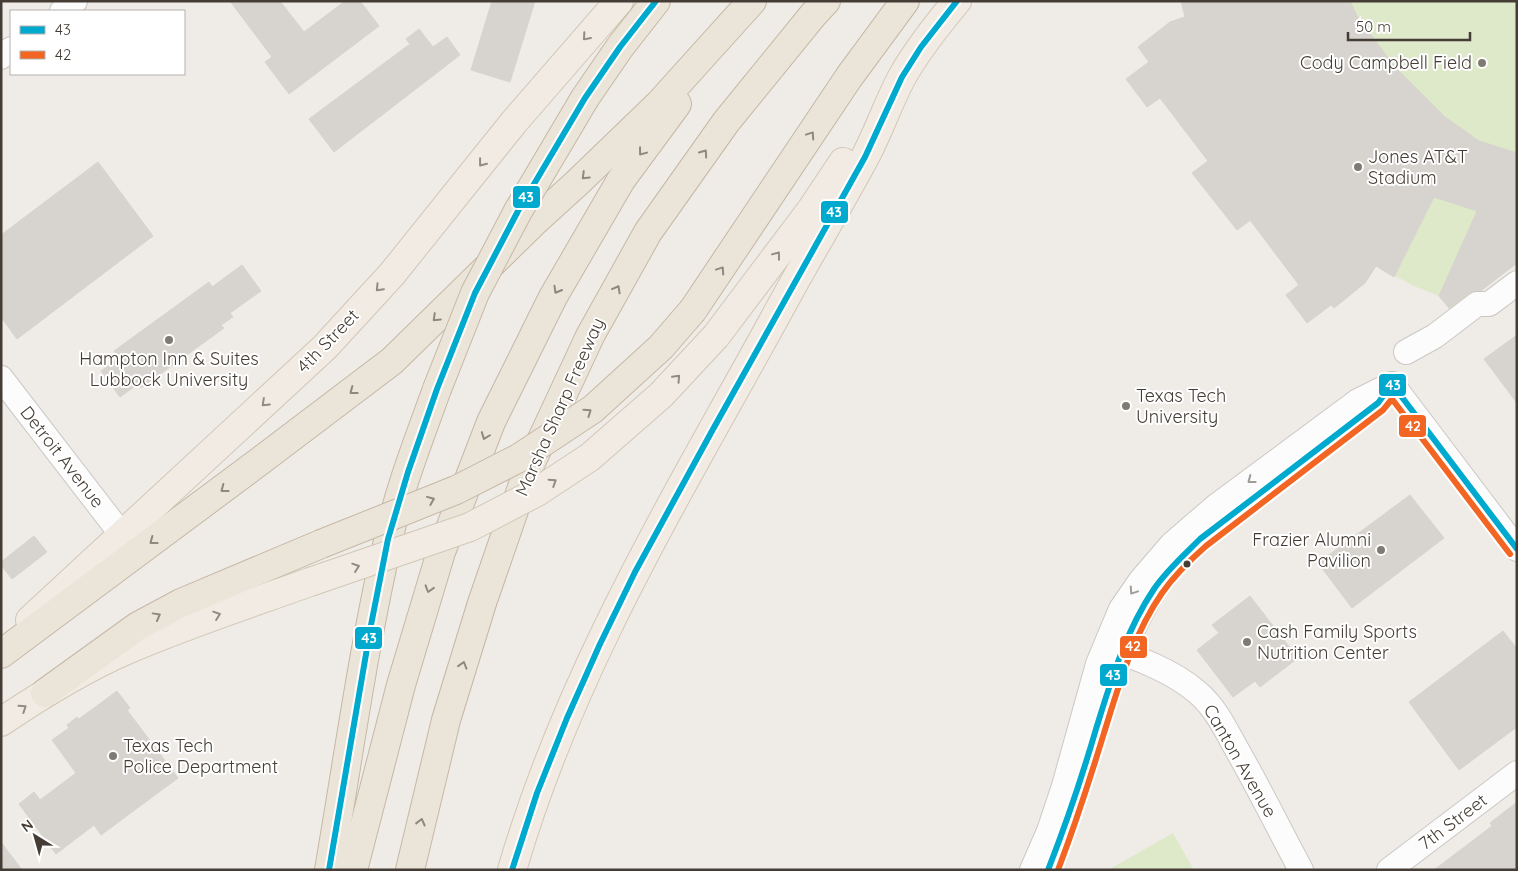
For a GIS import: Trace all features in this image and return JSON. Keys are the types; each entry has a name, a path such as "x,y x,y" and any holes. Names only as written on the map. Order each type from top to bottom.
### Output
{"highway":[{"path":"329,870 371,625 388,539 408,472 437,389 475,293 518,211 585,98 620,47 656,1"},
{"path":"1,654 392,361 533,223 660,103 753,1"},
{"path":"353,870 401,685 440,552 491,422 552,297 622,180 753,1"},
{"name":"Marsha Sharp Freeway","path":"410,870 446,720 482,603 530,467 590,336 648,232 715,138 813,14 826,1"},
{"path":"45,693 138,626 181,603 456,490 519,458 594,408 661,347 693,310 849,77 905,1"}],"main road":[{"name":"4th Street","path":"1,647 325,347 392,274 514,122 619,1"},
{"path":"1,722 45,693 126,651 196,622 470,527 537,492 590,457 654,402 716,336 810,210 938,24 957,1"},
{"path":"512,870 544,770 593,656 661,522 866,155 902,76"}],"street":[{"path":"63,10 75,1"},
{"path":"1406,352 1435,336 1477,304 1488,304 1517,283"},
{"path":"1032,870 1049,831 1064,786 1098,664 1113,651 1154,589 1181,557 1200,539 1378,403 1392,384 1517,549"},
{"name":"Detroit Avenue","path":"4,388 122,535"},
{"path":"1048,870 1062,836 1107,693 1113,651"},
{"name":"Canton Avenue","path":"1113,651 1171,674 1186,683 1210,704 1244,762 1301,870"},
{"name":"7th Street","path":"1388,870 1517,773"}],"green space":[{"name":"Jones AT&T Stadium","path":"1181,1 1517,1 1517,263 1452,313 1439,296 1414,286 1376,266 1365,283 1334,309 1331,305 1307,323 1286,295 1299,284 1251,221 1237,230 1192,173 1208,161 1160,98 1147,107 1126,79 1149,62 1138,47 1170,22 1185,17"},
{"path":"1173,833 1194,870 1108,870"}],"building":[{"path":"230,1 280,1 304,32 345,1 360,1 379,26 289,94 265,62 272,57"},
{"path":"492,1 535,1 510,82 471,70"},
{"name":"Jones AT&T Stadium","path":"1181,1 1350,1 1357,16 1395,67 1445,117 1479,141 1517,153 1517,263 1482,290 1469,293 1449,308 1439,296 1477,211 1434,197 1394,277 1376,266 1365,283 1334,308 1331,305 1307,323 1286,295 1299,285 1250,220 1237,230 1192,173 1208,161 1160,98 1147,107 1126,79 1149,62 1138,47 1170,22 1185,17"},
{"path":"419,29 433,47 447,37 460,55 334,152 309,119 410,44 406,39"},
{"path":"98,162 153,236 17,339 1,317 1,235"},
{"name":"Hampton Inn & Suites Lubbock University","path":"242,265 261,291 230,313 233,317 221,325 224,328 141,388 138,384 120,397 101,371 119,358 114,351 209,282 212,287"},
{"path":"1517,335 1517,403 1484,359"},
{"name":"Frazier Alumni Pavilion","path":"1410,495 1444,538 1352,608 1318,563"},
{"path":"34,536 47,552 12,579 1,565 1,562"},
{"name":"Cash Family Sports Nutrition Center","path":"1250,596 1298,658 1260,687 1255,681 1233,697 1197,650 1219,633 1212,625"},
{"path":"1503,631 1517,649 1517,727 1459,770 1409,702"},
{"name":"Texas Tech Police Department","path":"117,691 130,708 127,710 178,778 101,835 94,825 56,854 19,804 34,792 40,800 76,773 52,740 69,728 67,725 77,717 79,719"},
{"path":"1517,802 1517,870 1434,870 1492,826 1490,823"},
{"path":"1,842 22,870 1,870"}],"transit line":[{"name":"43","path":"329,870 371,625 388,539 408,472 437,389 475,293 518,211 585,98 620,47 656,1"},
{"name":"43","path":"512,870 537,793 567,718 635,572 865,157 902,77 921,47 957,1"},
{"name":"43","path":"1048,870 1074,800 1120,657 1135,622 1154,589 1170,569 1200,539 1378,403 1392,384 1517,549"},
{"name":"42","path":"1058,870 1128,661 1143,626 1162,593 1183,568 1206,546 1383,410 1392,399 1510,554"}],"place":[{"name":"Cody Campbell Field","path":"1482,63"},
{"name":"Jones AT&T Stadium","path":"1358,167"},
{"name":"Hampton Inn & Suites Lubbock University","path":"169,340"},
{"name":"Texas Tech University","path":"1126,406"},
{"name":"Frazier Alumni Pavilion","path":"1381,550"},
{"name":"Cash Family Sports Nutrition Center","path":"1247,642"},
{"name":"Texas Tech Police Department","path":"113,756"}]}
